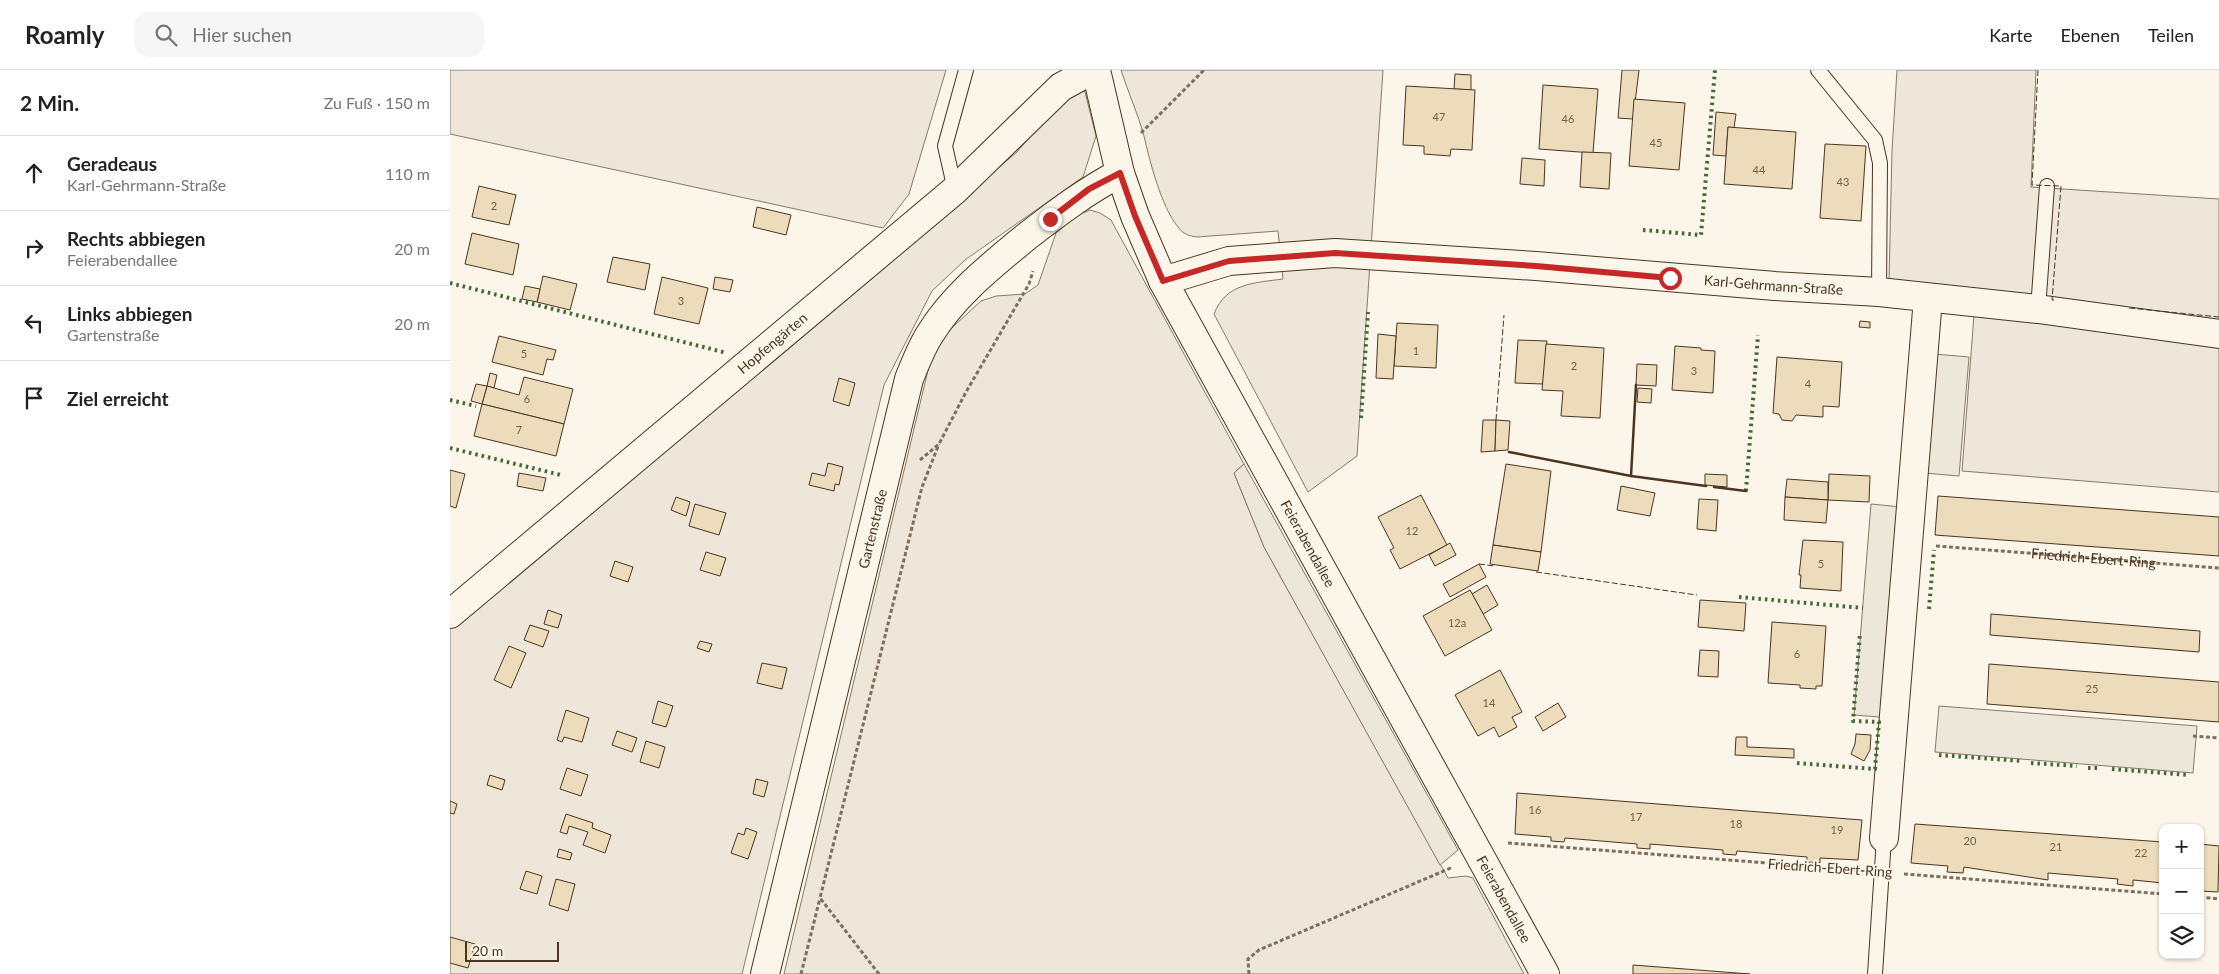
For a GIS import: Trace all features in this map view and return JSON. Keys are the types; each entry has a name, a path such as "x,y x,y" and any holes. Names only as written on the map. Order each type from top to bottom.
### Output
{"street":[{"name":"Hopfengärten","path":"450,614 955,190 1061,87 1092,70"},
{"name":"Feierabendallee","path":"1096,70 1120,173 1135,216 1163,281 1488,848 1545,974"},
{"name":"Gartenstraße","path":"765,974 909,379 929,335 957,297 997,260 1089,189 1120,173"},
{"name":"Karl-Gehrmann-Straße","path":"1163,281 1229,261 1335,253 1879,292 2038,309 2219,334"},
{"path":"1884,838 1928,298"}],"lane":[{"path":"955,190 945,146 966,70"},
{"path":"1818,70 1875,140 1880,163 1879,292"},
{"path":"2038,309 2047,186"},
{"path":"1875,974 1884,838"}],"path":[{"path":"1113,144 1140,134 1204,70"},
{"path":"801,974 922,487 939,444 966,392 1029,284 1035,265"},
{"path":"918,462 939,444"},
{"name":"Friedrich-Ebert-Ring","path":"1908,544 2219,568"},
{"path":"2193,736 2219,738"},
{"path":"1249,974 1248,959 1259,950 1442,873 1488,848"},
{"name":"Friedrich-Ebert-Ring","path":"1488,848 1882,872 2159,894"},
{"path":"820,898 879,974"},
{"path":"2204,898 2219,899"}],"shaded area":[{"path":"450,70 946,70 909,194 883,228 450,134"},
{"path":"1121,70 1383,70 1357,456 1308,492 1214,314 1219,304 1233,290 1242,286 1283,279 1278,231 1197,237 1186,234 1180,229 1166,208 1161,196 1142,128"},
{"path":"1897,70 2036,70 2031,187 2219,199 2219,492 1962,471 1976,289 1889,282 1892,151"},
{"path":"1084,88 1096,136 1083,177 965,260 932,291 884,385 742,974 450,974 450,626 1016,153 1071,90"},
{"path":"1090,210 1100,213 1111,220 1244,464 1234,473 1264,547 1448,878 1466,876 1473,878 1524,974 784,974 929,366 943,336 981,301 996,296 1025,294 1038,285 1056,233 1073,217"},
{"path":"1923,353 1969,357 1959,476 1913,472"},
{"path":"1244,464 1458,850 1440,865 1264,547 1234,473"},
{"path":"1871,504 1921,509 1904,719 1854,715"},
{"path":"1939,706 2197,726 2193,773 1935,752"}],"building":[{"path":"1622,70 1639,70 1633,119 1618,118"},
{"path":"1455,74 1471,75 1471,90 1454,89"},
{"path":"1543,85 1598,89 1593,153 1539,149"},
{"path":"1406,86 1475,90 1472,150 1451,149 1450,156 1424,154 1424,146 1403,145"},
{"path":"1634,99 1685,103 1679,170 1629,166"},
{"path":"1716,112 1736,114 1734,128 1728,127 1726,156 1713,155"},
{"path":"1728,127 1796,132 1792,189 1724,184"},
{"path":"1825,144 1866,146 1861,221 1820,218"},
{"path":"1582,152 1611,153 1609,189 1580,187"},
{"path":"1522,158 1545,160 1544,186 1520,184"},
{"path":"479,186 516,195 509,225 472,217"},
{"path":"757,207 791,215 786,235 753,227"},
{"path":"472,233 519,244 513,275 465,264"},
{"path":"613,257 650,264 645,290 607,282"},
{"path":"543,276 577,284 570,310 537,302"},
{"path":"662,277 708,288 699,324 654,314"},
{"path":"715,277 733,280 730,292 713,289"},
{"path":"525,286 540,289 537,302 522,299"},
{"path":"1860,321 1870,322 1870,328 1859,327"},
{"path":"1397,323 1438,325 1436,368 1394,366"},
{"path":"1378,334 1396,336 1393,379 1376,378"},
{"path":"499,336 556,350 553,360 547,359 543,375 492,362"},
{"path":"1518,340 1547,341 1543,384 1515,383"},
{"path":"1546,344 1604,348 1600,418 1561,416 1563,391 1542,390"},
{"path":"1675,346 1715,351 1713,393 1672,390"},
{"path":"1777,357 1842,362 1839,407 1823,406 1823,417 1796,415 1792,421 1782,420 1779,414 1773,413"},
{"path":"1637,364 1657,365 1656,386 1636,385"},
{"path":"490,373 497,375 494,388 487,386"},
{"path":"524,377 573,389 564,424 482,404 487,386 519,395"},
{"path":"839,378 855,383 849,406 833,401"},
{"path":"476,384 487,386 482,404 471,401"},
{"path":"1638,388 1652,389 1651,403 1637,402"},
{"path":"482,404 564,424 556,456 474,436"},
{"path":"1483,420 1496,420 1495,451 1481,452"},
{"path":"1496,420 1510,421 1508,450 1495,451"},
{"path":"828,463 843,467 839,485 835,484 834,491 809,485 812,473 825,476"},
{"path":"1506,464 1551,471 1541,552 1493,545"},
{"path":"450,470 465,474 456,508 450,506"},
{"path":"519,473 546,478 543,491 517,486"},
{"path":"1705,474 1727,475 1727,487 1705,485"},
{"path":"1829,474 1870,476 1869,502 1828,500"},
{"path":"1787,479 1828,482 1828,500 1785,497"},
{"path":"1621,486 1655,493 1650,516 1617,510"},
{"path":"1421,495 1447,545 1400,569 1390,550 1394,548 1378,517"},
{"path":"1938,496 2219,517 2219,556 1935,535"},
{"path":"676,497 690,502 686,516 671,510"},
{"path":"1785,497 1828,500 1826,523 1784,520"},
{"path":"1699,499 1718,500 1716,531 1697,529"},
{"path":"695,504 726,513 719,535 689,526"},
{"path":"1803,540 1843,542 1841,591 1800,588 1801,575 1799,575"},
{"path":"1450,543 1456,555 1435,566 1429,555"},
{"path":"1493,545 1541,552 1538,571 1490,564"},
{"path":"706,552 726,558 720,576 700,570"},
{"path":"615,561 633,567 628,582 610,576"},
{"path":"1479,564 1486,577 1450,597 1443,584"},
{"path":"1487,585 1498,605 1483,614 1472,594"},
{"path":"1470,590 1492,630 1445,656 1423,616"},
{"path":"1700,600 1746,603 1744,631 1698,627"},
{"path":"548,610 562,615 558,628 544,624"},
{"path":"1991,614 2200,631 2199,652 1990,635"},
{"path":"1772,622 1826,626 1822,686 1816,686 1816,689 1800,688 1800,685 1768,683"},
{"path":"530,625 549,631 543,647 524,640"},
{"path":"700,641 712,644 709,652 697,648"},
{"path":"509,646 526,653 511,688 494,680"},
{"path":"1700,650 1719,651 1718,677 1698,676"},
{"path":"762,663 787,668 782,689 757,683"},
{"path":"1989,664 2219,682 2219,722 1987,704"},
{"path":"1500,670 1522,712 1512,717 1517,727 1499,737 1494,727 1478,736 1455,695"},
{"path":"658,701 673,706 666,727 652,723"},
{"path":"1558,703 1566,717 1543,731 1535,717"},
{"path":"566,710 589,718 582,742 564,737 562,742 557,740"},
{"path":"617,731 637,738 632,752 612,745"},
{"path":"1856,734 1871,735 1870,750 1864,761 1851,754"},
{"path":"1736,737 1747,737 1747,747 1794,749 1794,758 1735,755"},
{"path":"646,741 665,747 659,768 640,762"},
{"path":"567,768 588,775 581,796 560,789"},
{"path":"490,775 505,780 502,790 487,785"},
{"path":"756,779 768,782 764,797 753,794"},
{"path":"1517,793 1862,820 1858,860 1820,858 1820,863 1807,862 1807,857 1737,851 1736,855 1723,854 1723,850 1650,844 1650,849 1637,848 1637,844 1565,838 1564,842 1551,841 1551,837 1515,834"},
{"path":"450,801 457,804 454,814 450,813"},
{"path":"566,814 593,823 592,828 611,835 605,853 583,845 588,832 569,826 567,834 560,832"},
{"path":"1915,824 2159,842 2159,883 2133,880 2133,886 2117,884 2118,879 2048,873 2048,880 1964,867 1963,873 1947,872 1948,866 1911,863"},
{"path":"746,828 757,832 748,859 731,853 738,833 744,835"},
{"path":"2204,844 2219,846 2218,892 2204,891"},
{"path":"559,849 572,853 570,860 557,857"},
{"path":"526,871 542,876 537,894 520,889"},
{"path":"556,879 575,884 568,911 549,905"},
{"path":"450,937 475,944 468,968 450,963"},
{"path":"1633,965 1750,974 1633,974"}],"hedge":[{"path":"1643,230 1701,235 1715,70"},
{"path":"450,283 727,353"},
{"path":"1361,418 1368,312"},
{"path":"1746,491 1758,335"},
{"path":"450,400 476,406"},
{"path":"450,448 561,475"},
{"path":"1929,609 1934,550"},
{"path":"1739,597 1863,608"},
{"path":"1797,763 1875,769 1879,722 1853,721 1860,633"},
{"path":"1939,755 2022,761"},
{"path":"2031,763 2077,766"},
{"path":"2088,768 2100,768"},
{"path":"2112,769 2189,775"}],"fence":[{"path":"2038,70 2032,185 2061,186 2052,300 2054,300"},
{"path":"2129,308 2219,317"},
{"path":"1496,420 1504,315"},
{"path":"1479,564 1494,566"},
{"path":"1536,572 1697,595"}],"wall":[{"path":"1636,385 1631,476 1706,486"},
{"path":"1509,452 1631,476"},
{"path":"1714,487 1746,491"}],"route":[{"path":"1050,219 1089,189 1120,173 1135,216 1163,281 1229,261 1335,253 1536,266 1670,278"}]}
